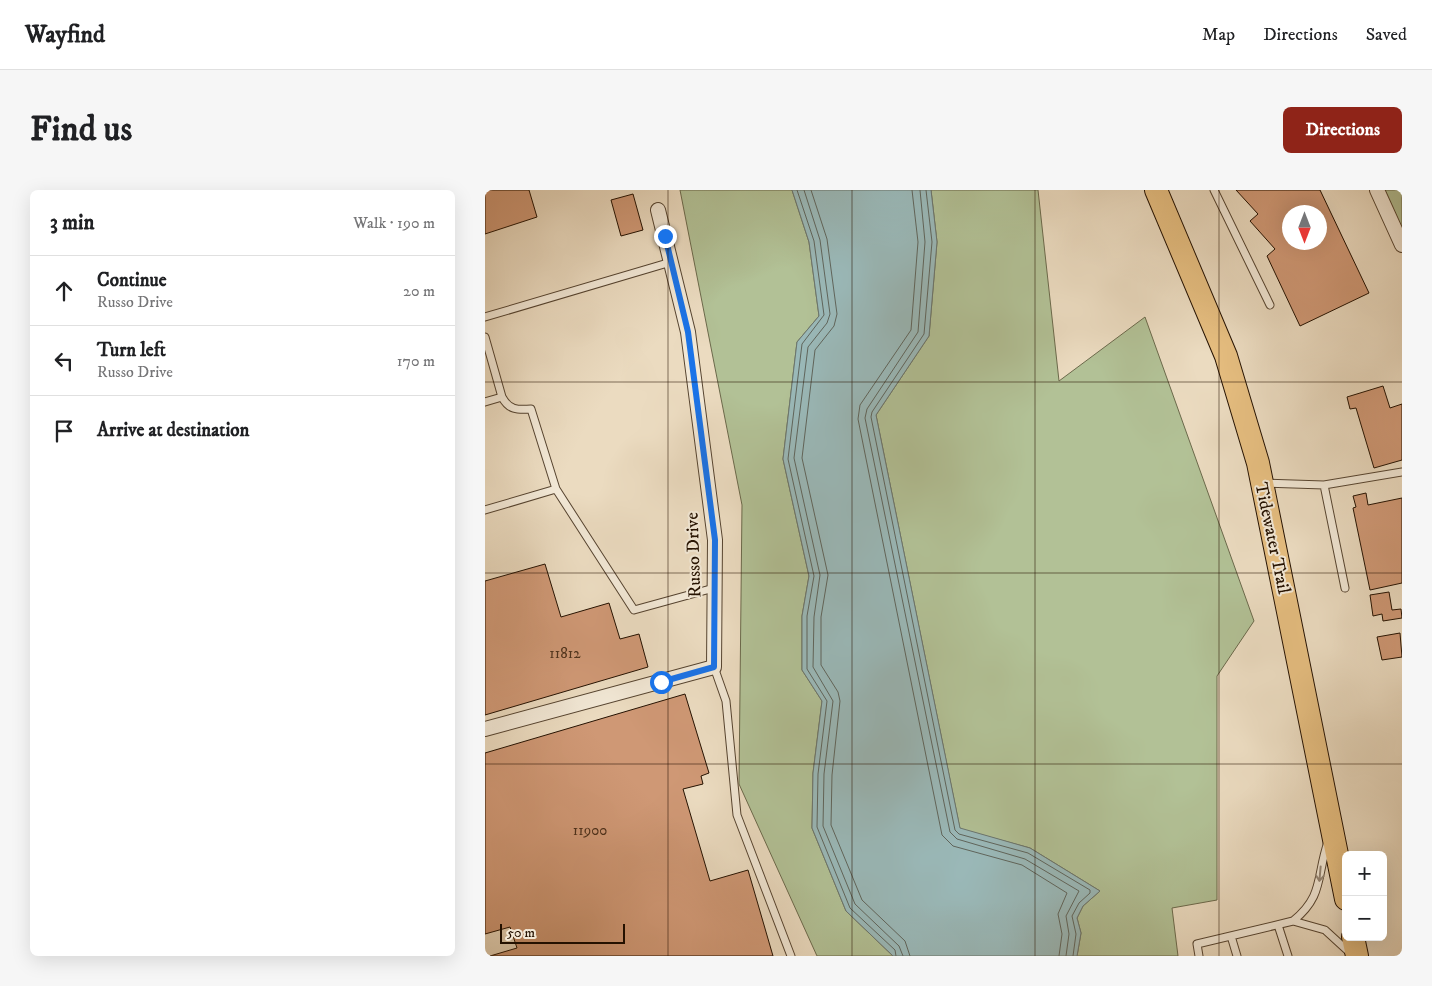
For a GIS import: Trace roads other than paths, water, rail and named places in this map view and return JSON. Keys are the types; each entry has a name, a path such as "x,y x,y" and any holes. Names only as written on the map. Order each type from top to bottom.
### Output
{"main road":[{"name":"Tidewater Trail","path":"1156,190 1226,356 1245,415 1262,483 1345,896"},
{"path":"1353,941 1355,956"}],"street":[{"path":"1377,190 1402,245"},
{"name":"Russo Drive","path":"658,210 688,332 715,540 714,667"},
{"path":"485,729 714,667"}],"lane":[{"path":"1214,190 1270,305"},
{"path":"485,317 671,262"},
{"path":"485,337 502,398 506,405 517,410 531,409 556,489 634,610 714,588"},
{"path":"485,402 502,398"},
{"path":"1262,483 1324,484 1402,472"},
{"path":"1324,484 1345,588"},
{"path":"485,510 556,489"},
{"path":"714,667 726,702 737,815 791,956"},
{"path":"1293,922 1307,910 1315,898 1321,864 1332,827"},
{"path":"1199,956 1197,944 1293,922 1325,930 1355,956"},
{"path":"1278,925 1288,956"},
{"path":"1231,936 1237,956"}],"water":[{"path":"792,190 931,190 937,242 929,336 876,415 960,828 1030,848 1100,891 1083,906 1077,918 1081,933 1077,956 893,956 846,911 812,828 813,773 822,701 802,670 802,616 809,576 783,459 797,342 819,316 809,242"}]}
